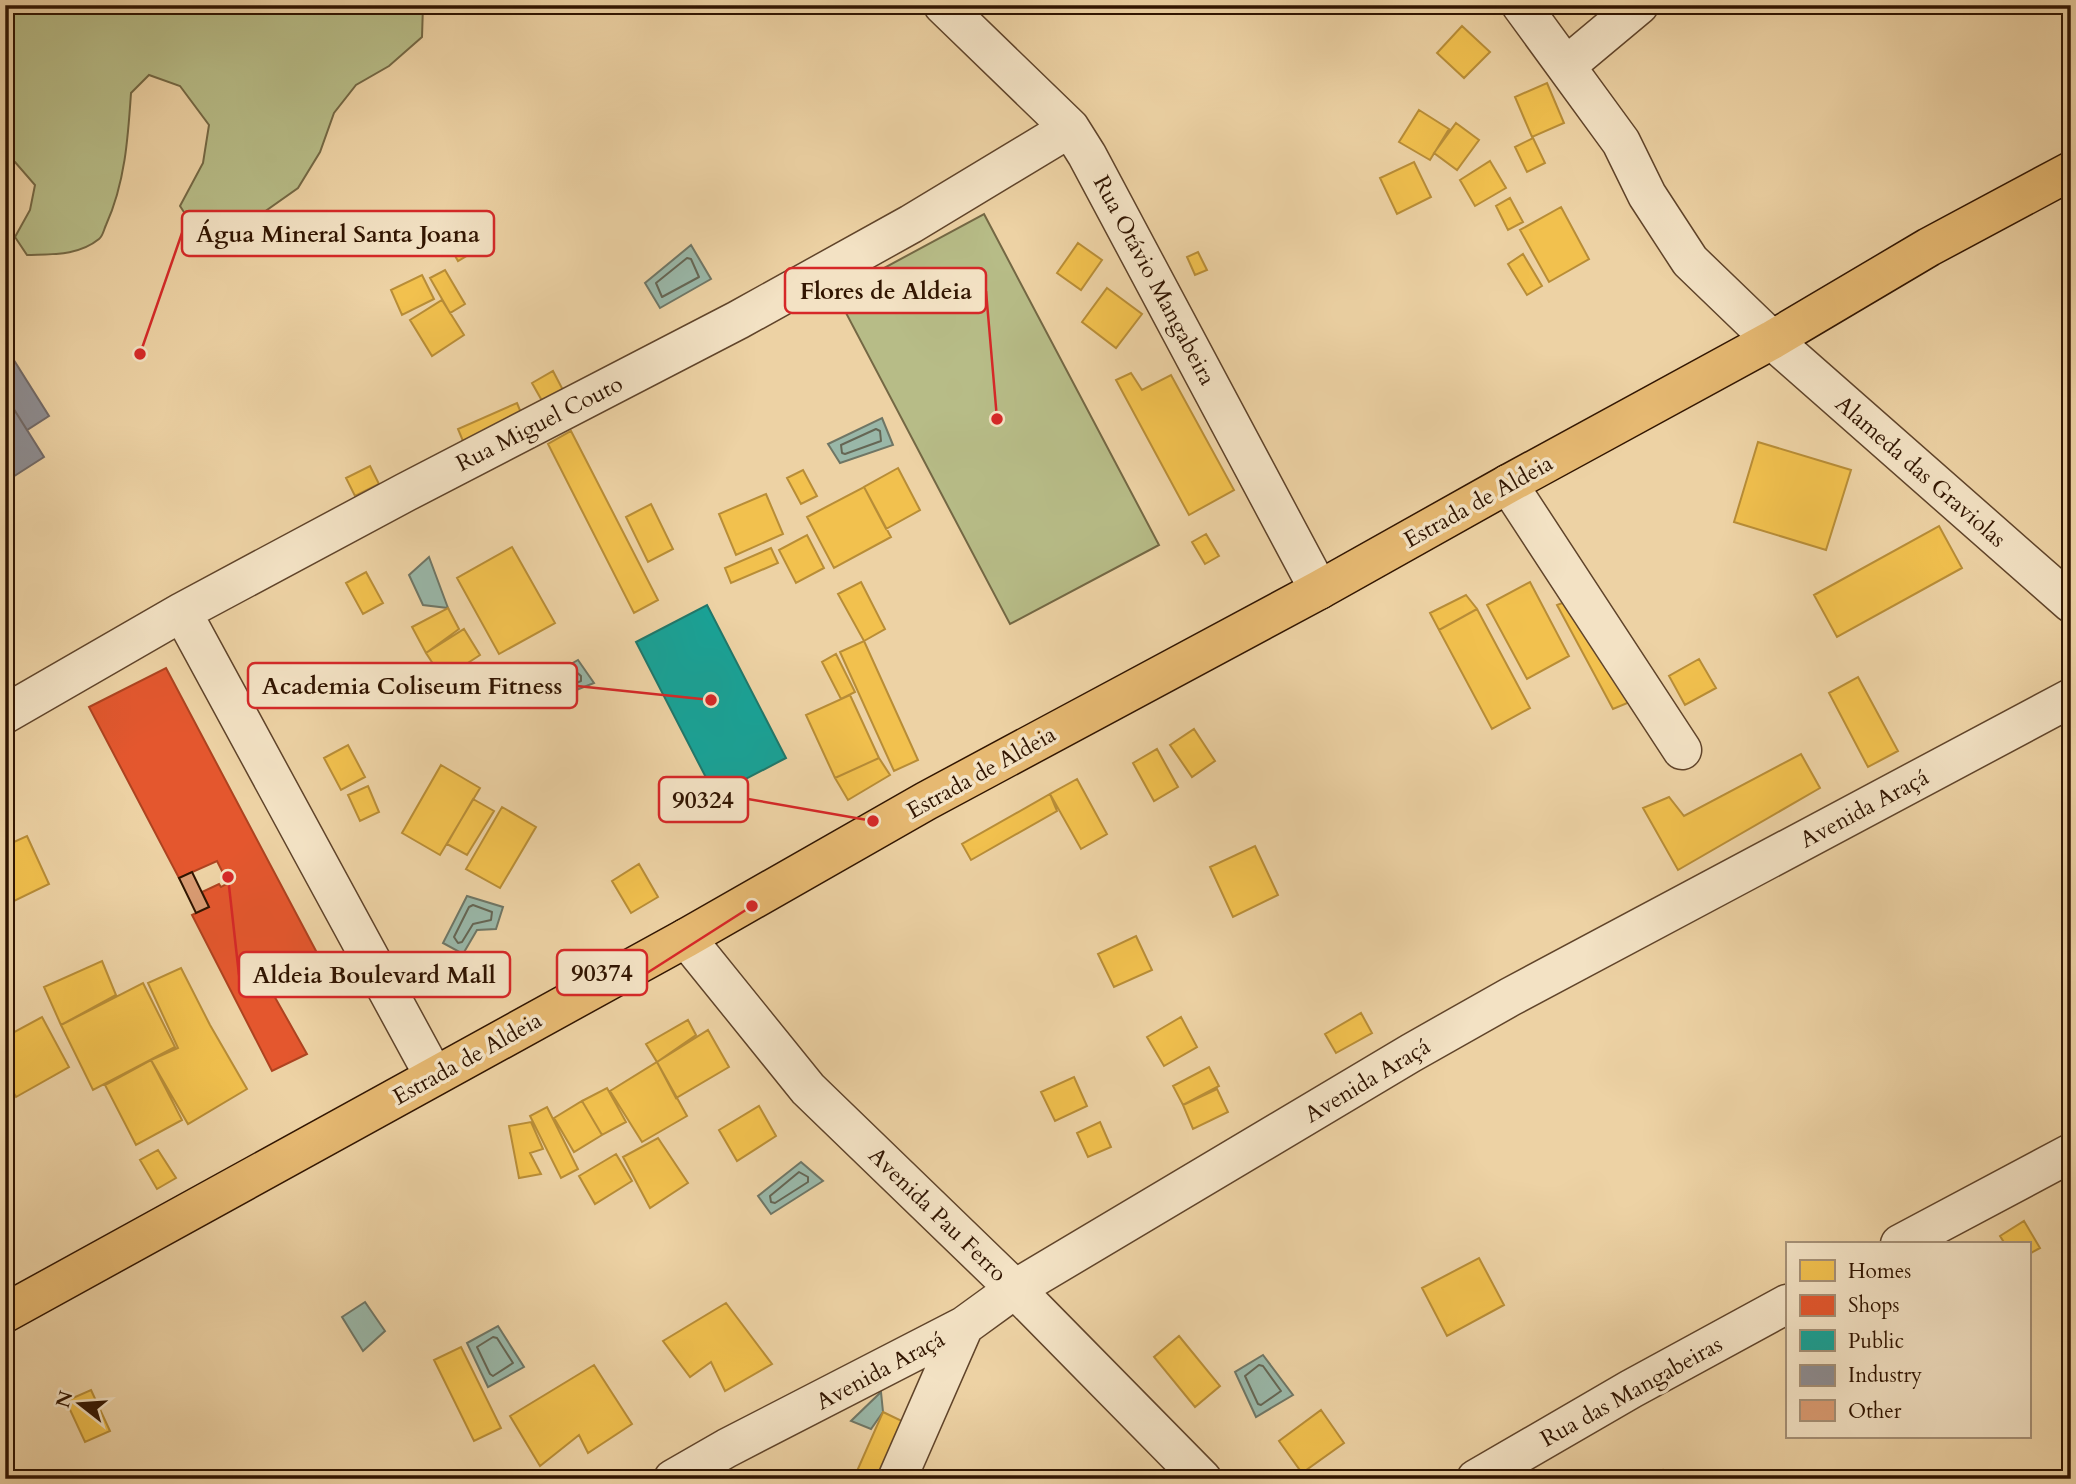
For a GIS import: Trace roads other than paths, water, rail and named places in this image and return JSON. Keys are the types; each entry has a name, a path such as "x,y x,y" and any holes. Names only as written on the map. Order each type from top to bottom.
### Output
{"main road":[{"name":"Estrada de Aldeia","path":"5,1313 686,938 926,801 1320,590 1772,340 1883,273 2071,171"}],"street":[{"name":"Rua Otávio Mangabeira","path":"943,5 1070,128 1108,191 1320,590"},
{"name":"Alameda das Graviolas","path":"1521,5 1621,142 1647,195 1690,261 1772,340 2071,603"},
{"path":"1566,66 1639,5"},
{"name":"Rua Miguel Couto","path":"5,714 182,612 738,320 911,224 1070,128"},
{"path":"1508,484 1682,750"},
{"path":"182,612 434,1076"},
{"name":"Avenida Araçá","path":"673,1479 727,1448 964,1326 1015,1289 1510,997 2071,698"},
{"name":"Avenida Pau Ferro","path":"686,938 808,1089 1015,1289 1202,1479"},
{"path":"1904,1242 2071,1153"},
{"name":"Rua das Mangabeiras","path":"1476,1479 1631,1389 1786,1305"},
{"path":"897,1479 964,1326"}],"water":[{"path":"691,245 711,279 660,308 645,283"},
{"path":"882,418 893,445 840,463 828,444"},
{"path":"429,557 448,608 423,605 409,575"},
{"path":"578,660 594,683 541,704 530,687"},
{"path":"467,896 503,907 496,929 477,930 463,954 443,943"},
{"path":"801,1162 823,1181 771,1214 758,1196"},
{"path":"365,1302 385,1331 363,1351 342,1317"},
{"path":"498,1326 524,1367 488,1387 467,1343"},
{"path":"1263,1355 1293,1395 1256,1417 1235,1372"},
{"path":"881,1392 883,1412 871,1429 851,1421"}],"place":[{"name":"Água Mineral Santa Joana","path":"140,354"},
{"name":"Flores de Aldeia","path":"997,419"},
{"name":"Academia Coliseum Fitness","path":"711,700"},
{"name":"90324","path":"873,821"},
{"name":"Aldeia Boulevard Mall","path":"228,877"},
{"name":"90374","path":"752,906"}]}
